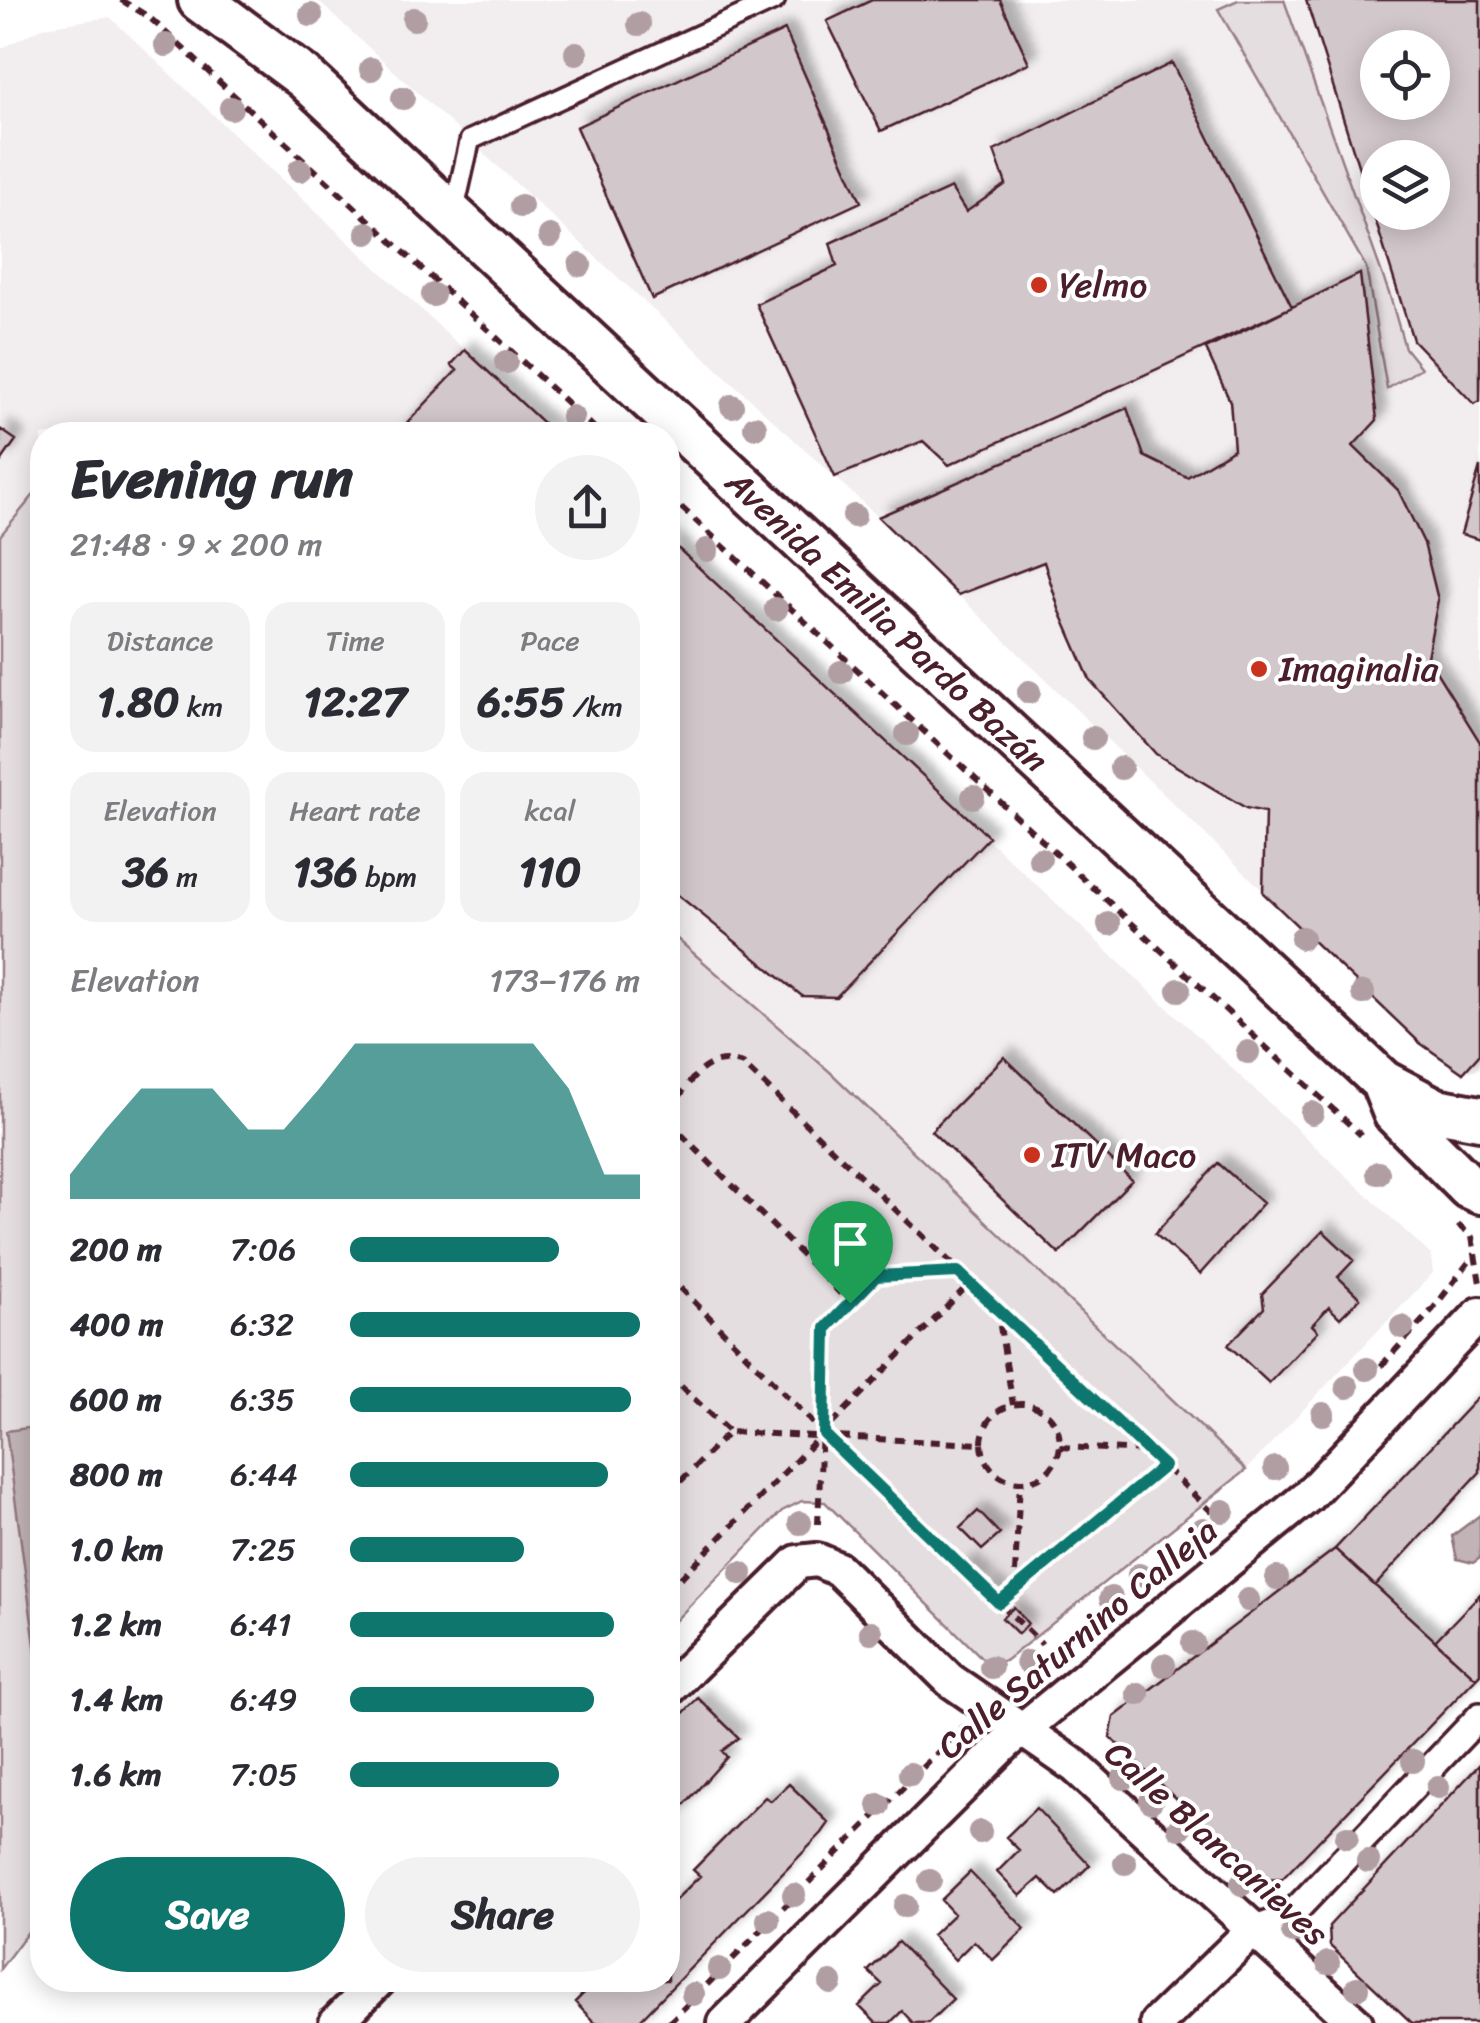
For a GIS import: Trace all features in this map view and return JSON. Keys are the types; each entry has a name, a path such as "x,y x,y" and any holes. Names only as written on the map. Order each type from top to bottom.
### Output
{"street":[{"name":"Avenida Emilia Pardo Bazán","path":"200,0 304,77 672,422"},
{"name":"Avenida Emilia Pardo Bazán","path":"246,0 304,77"},
{"name":"Avenida Emilia Pardo Bazán","path":"680,429 1383,1082 1436,1110 1480,1118"},
{"name":"Avenida Emilia Pardo Bazán","path":"1383,1082 1395,1112 1469,1187 1468,1208"},
{"name":"Calle Saturnino Calleja","path":"725,2023 1019,1731 1308,1496 1480,1314"},
{"name":"Calle Blancanieves","path":"680,1678 798,1562 817,1560 838,1568 950,1680 1074,1766 1356,2023"},
{"path":"1157,2023 1252,1931 1290,1916 1480,1716"},
{"path":"336,2023 367,1992"}],"lane":[{"path":"464,229 456,202 470,140 775,0"}],"path":[{"path":"121,0 149,17 588,422"},
{"path":"680,506 1369,1142"},
{"path":"680,1096 702,1066 724,1058 743,1064 1212,1512"},
{"path":"680,1133 850,1303"},
{"path":"1468,1208 1480,1283"},
{"path":"818,1524 826,1328 876,1276 958,1272"},
{"path":"680,1579 971,1282"},
{"path":"680,1286 824,1434 1042,1644"},
{"path":"997,1307 1013,1405"},
{"path":"680,1385 729,1432 981,1444"},
{"path":"1013,1405 1035,1406 1046,1413 1060,1434 1060,1447 1049,1471 1039,1479 1020,1482 1000,1477 990,1469 981,1444 988,1420 1013,1405"},
{"path":"680,1482 729,1432"},
{"path":"1060,1447 1148,1451"},
{"path":"999,1603 1164,1466"},
{"path":"1014,1591 1020,1482"}],"shaded area":[{"path":"317,0 1480,0 1480,1068 1463,1073 1420,1043 878,517"},
{"path":"1238,0 1284,0 1360,212 1360,230 1366,230 1405,348 1421,368 1387,389 1366,267 1218,9"},
{"path":"110,17 542,422 30,422 30,500 0,536 0,49 44,27"},
{"path":"30,500 30,1929 0,1969 0,536"},
{"path":"680,550 1431,1255 1433,1273 1246,1470 830,1072 680,941"},
{"path":"680,941 830,1072 1246,1470 1005,1661 985,1661 825,1502 802,1501 782,1511 680,1616"},
{"path":"30,1428 30,1609 6,1431"},
{"path":"1480,1515 1480,1558 1473,1563 1457,1559 1452,1536"}],"building":[{"path":"872,0 1000,0 1029,63 881,131 827,21"},
{"path":"1306,0 1480,0 1480,401 1474,404 1413,340 1378,230 1450,230 1450,140 1360,140 1360,172"},
{"path":"785,30 861,202 652,299 576,127"},
{"name":"Yelmo","path":"1172,63 1292,307 949,465 923,441 835,477 756,304 837,266 830,243 951,188 966,212 1006,184 994,151"},
{"name":"Imaginalia","path":"1360,274 1377,420 1353,446 1398,490 1424,543 1438,600 1427,657 1480,742 1480,1054 1463,1073 1420,1043 1263,893 1265,812 1246,808 1156,754 1090,680 1059,609 1044,562 958,595 878,517 1127,408 1144,456 1187,477 1234,449 1230,401 1206,349"},
{"path":"465,350 542,422 408,422 457,370 451,365"},
{"path":"0,429 16,440 0,463"},
{"path":"1480,467 1480,540 1461,534"},
{"path":"680,550 989,837 836,997 802,996 680,897"},
{"name":"ITV Maco","path":"1004,1057 1132,1180 1059,1254 931,1131"},
{"path":"1218,1163 1263,1203 1200,1274 1155,1234"},
{"path":"1323,1231 1354,1260 1338,1277 1360,1298 1340,1318 1329,1307 1312,1325 1318,1331 1269,1383 1228,1345 1264,1308 1262,1294"},
{"path":"1480,1395 1480,1472 1375,1586 1335,1549"},
{"path":"978,1511 1000,1534 982,1550 960,1528"},
{"path":"1335,1549 1476,1678 1282,1879 1262,1880 1110,1737 1114,1717"},
{"path":"967,1563 985,1581 976,1591 958,1574"},
{"path":"989,1585 1008,1602 998,1611 979,1594"},
{"path":"1480,1594 1480,1674 1476,1678 1435,1641"},
{"path":"1014,1607 1028,1624 1018,1634 1002,1618"},
{"path":"698,1698 739,1738 722,1751 727,1757 680,1810 680,1717"},
{"path":"1480,1764 1480,2023 1412,2023 1330,1946 1329,1926"},
{"path":"789,1784 829,1823 680,1979 680,1895 700,1876 693,1870 765,1797 771,1801"},
{"path":"1036,1808 1090,1865 1058,1896 1040,1878 1020,1896 997,1872 1019,1850 1006,1837"},
{"path":"970,1872 1025,1929 993,1960 974,1941 955,1960 932,1935 954,1914 941,1900"},
{"path":"898,1942 953,1999 928,2023 913,2023 902,2011 890,2023 876,2023 859,2006 882,1984 868,1971"},
{"path":"585,1992 667,1992 637,2023 595,2023 575,2002"}],"place":[{"name":"Yelmo","path":"1039,285"},
{"name":"Imaginalia","path":"1259,669"},
{"name":"ITV Maco","path":"1032,1155"}],"route":[{"path":"958,1272 1164,1466 999,1603 824,1434 826,1328 850,1303 876,1276 958,1272"}]}
